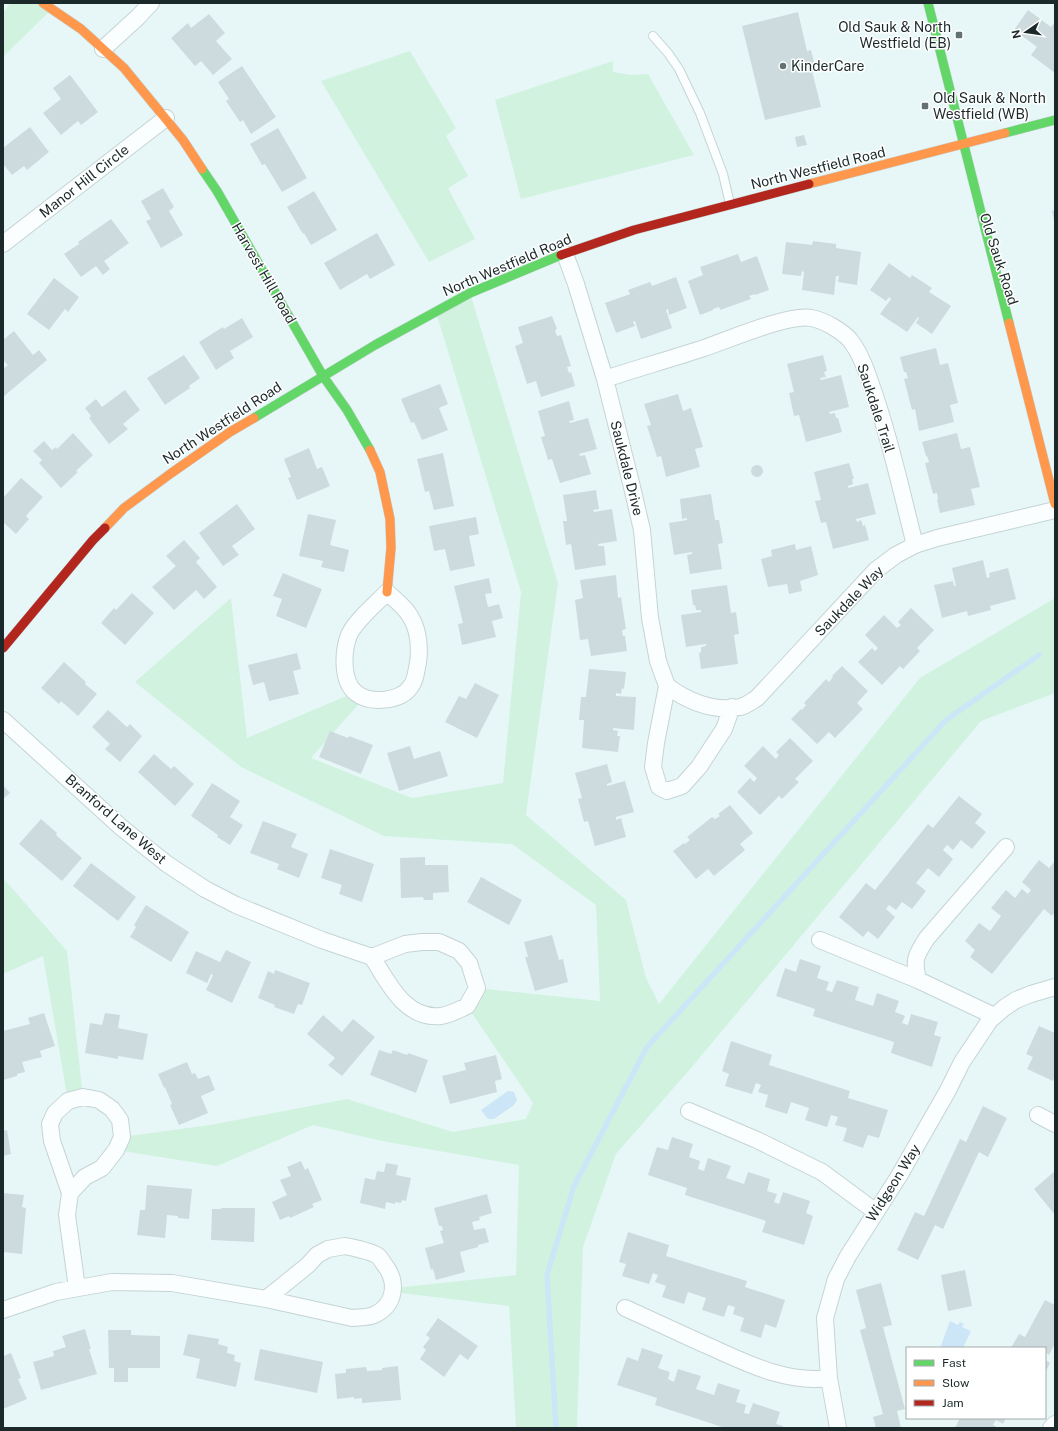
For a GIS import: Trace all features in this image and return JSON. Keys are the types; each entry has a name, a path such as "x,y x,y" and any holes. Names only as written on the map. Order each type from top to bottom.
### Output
{"street":[{"name":"Harvest Hill Road","path":"43,3 81,29 124,68 183,140 217,191 323,376 347,410 367,443 380,472 390,519 391,548 387,592"},
{"path":"103,49 151,3"},
{"name":"Old Sauk Road","path":"928,3 1055,504"},
{"name":"Manor Hill Circle","path":"3,244 166,118"},
{"name":"North Westfield Road","path":"3,648 32,615 61,577 124,508 230,432 375,345 470,294 565,254 634,230 1055,120"},
{"name":"Old Sauk Road","path":"964,144 977,164"},
{"name":"Old Sauk Road","path":"960,164 964,144"},
{"name":"Old Sauk Road","path":"987,198 1024,382"},
{"name":"Saukdale Drive","path":"565,254 576,284 605,379 642,530 650,618 658,661 667,686"},
{"name":"Old Sauk Road","path":"982,254 1024,382"},
{"name":"Saukdale Trail","path":"605,379 792,319 811,318 833,326 850,340 858,353 869,378 882,416 915,545"},
{"name":"Saukdale Way","path":"667,686 681,696 702,705 721,708 741,707 757,698 876,570 896,555 915,545 937,538 1055,510"},
{"path":"387,592 410,616 418,634 420,649 415,678 412,686 403,695 387,700 365,697 356,692 348,682 344,664 349,636 357,624 387,592"},
{"path":"667,686 653,767 659,787 667,791 682,786 699,767 724,729 732,707"},
{"name":"Branford Lane West","path":"3,720 122,828 167,864 205,889 236,905 308,934 372,957"},
{"path":"918,980 915,969 916,954 927,938 1006,847"},
{"path":"820,940 918,980 994,1016"},
{"path":"439,942 459,950 470,963 477,988 468,1006 442,1016 420,1014 409,1007 396,994 372,957 404,944 439,942"},
{"name":"Widgeon Way","path":"838,1428 829,1378 825,1318 836,1279 848,1256 899,1176 947,1092 962,1062 990,1020 1016,1000 1055,987"},
{"path":"70,1192 85,1177 102,1168 116,1150 122,1137 120,1120 112,1109 99,1100 83,1097 68,1101 55,1113 50,1124 52,1141 70,1192 67,1215 77,1288"},
{"path":"689,1111 757,1140 822,1172 876,1212"},
{"path":"1038,1116 1055,1124"},
{"path":"3,1310 56,1292 112,1282 172,1283 266,1299 352,1318 374,1315 388,1303 394,1288 391,1272 378,1256 346,1246 328,1249 317,1255 308,1265 266,1299"},
{"path":"625,1308 747,1363 776,1374 815,1380 829,1378"},
{"path":"1051,1428 1055,1424"}],"lane":[{"path":"653,36 668,53 679,69 700,113 722,174 730,205"}],"green space":[{"path":"10,3 43,3 52,9 3,57 3,13"},
{"path":"410,51 456,128 446,136 468,176 448,188 475,239 429,262 321,81"},
{"path":"613,61 613,72 632,75 648,74 694,155 521,199 495,100"},
{"path":"470,293 558,583 526,815 626,900 646,978 659,1004 920,678 1055,598 1055,693 981,721 691,1068 616,1154 583,1247 577,1428 516,1428 509,1306 393,1292 394,1288 516,1275 519,1165 382,1141 313,1125 217,1166 116,1150 122,1137 210,1125 347,1099 453,1132 526,1119 533,1103 467,1006 477,988 600,1001 596,905 512,844 384,836 241,767 135,682 231,598 247,738 356,692 365,697 311,758 412,798 503,783 521,592 436,312"},
{"path":"3,878 67,951 83,1097 68,1101 43,956 3,974"}],"water":[{"path":"508,1091 514,1092 517,1100 514,1105 494,1119 488,1119 481,1110"},
{"path":"950,1321 958,1325 960,1322 964,1324 962,1327 971,1331 963,1347 940,1347"}],"building":[{"path":"1028,10 1051,27 1055,22 1055,73 1031,55 1037,47 1014,30"},
{"name":"KinderCare","path":"798,12 807,51 811,50 815,66 811,67 821,107 765,120 742,26"},
{"path":"209,14 225,33 216,41 232,59 213,75 201,61 195,66 171,38 188,23 191,28"},
{"path":"242,66 276,117 251,134 243,120 240,122 226,101 229,99 218,82"},
{"path":"70,75 98,112 81,125 78,121 61,135 43,113 61,99 53,88"},
{"path":"30,127 49,152 27,170 24,166 12,175 3,164 3,148"},
{"path":"278,128 307,178 282,192 265,164 262,165 250,144"},
{"path":"804,135 807,145 797,147 795,137"},
{"path":"163,188 174,207 169,211 183,235 161,248 146,221 151,219 141,201"},
{"path":"314,191 337,230 311,245 287,207"},
{"path":"1055,210 1055,221 1054,221 1052,211"},
{"path":"111,219 129,243 104,261 110,269 103,275 96,266 81,277 64,254 79,244 78,242"},
{"path":"377,233 395,265 370,279 367,274 340,290 324,263"},
{"path":"813,241 836,244 836,248 861,252 857,285 838,282 839,276 836,276 834,295 802,290 804,272 802,271 801,276 782,274 786,242 812,245"},
{"path":"738,254 741,262 757,256 769,290 749,296 751,299 720,310 719,307 700,315 688,281 703,275 700,267"},
{"path":"889,263 910,278 912,275 932,288 929,292 951,306 932,334 916,323 919,318 918,317 907,332 880,314 891,299 889,297 886,301 870,290"},
{"path":"676,277 687,308 669,315 668,309 666,310 672,328 641,339 635,321 633,322 635,326 616,333 605,303 630,294 628,290 650,282 652,286"},
{"path":"54,278 79,297 68,312 65,309 49,330 27,314"},
{"path":"552,316 557,329 555,330 557,336 561,335 571,366 567,367 569,373 571,372 575,386 541,397 536,381 527,384 515,346 523,343 518,327"},
{"path":"242,318 253,337 230,351 234,358 216,370 199,342 223,327 224,329"},
{"path":"14,331 33,355 39,350 47,360 3,397 3,369 8,365 3,360 3,340"},
{"path":"936,348 940,365 948,363 958,403 950,405 954,422 919,431 915,409 912,410 904,379 908,378 906,372 904,372 900,357"},
{"path":"184,355 200,378 189,386 190,388 165,405 147,378"},
{"path":"823,355 827,371 824,372 826,377 820,378 821,380 841,375 849,407 829,412 830,414 835,413 842,432 806,442 799,415 794,416 789,393 794,392 787,364"},
{"path":"440,384 448,404 439,408 448,430 422,440 414,422 411,423 401,399"},
{"path":"125,390 140,410 123,424 128,429 109,444 89,418 91,416 85,408 96,399 102,407"},
{"path":"678,394 683,411 691,408 703,447 695,449 700,467 666,477 661,456 657,457 647,426 651,425 644,404"},
{"path":"569,401 574,420 569,421 570,423 588,418 597,449 579,454 580,456 585,455 591,474 560,483 552,459 548,460 541,437 545,436 538,411"},
{"path":"73,433 93,455 61,488 39,463 42,460 33,451 44,441 52,450 56,447 57,449"},
{"path":"957,433 961,449 970,447 980,487 971,489 975,505 940,513 937,493 933,494 925,463 929,462 922,442"},
{"path":"309,448 317,469 322,467 330,486 297,500 288,478 291,477 284,459"},
{"path":"443,453 454,506 434,510 429,491 425,492 417,459"},
{"path":"849,463 854,479 852,479 853,484 848,486 848,488 868,483 876,514 856,519 857,522 861,520 863,526 865,525 869,540 833,549 826,522 821,523 815,501 821,500 814,472"},
{"path":"755,465 759,465 763,471 759,477 755,477 751,473 751,469"},
{"path":"21,478 43,497 26,516 29,519 16,534 3,522 3,498"},
{"path":"596,490 599,509 593,510 594,512 612,509 617,541 598,544 599,546 604,546 606,565 575,570 571,544 566,545 563,521 567,521 563,495"},
{"path":"711,494 715,520 719,520 723,543 718,544 722,569 690,574 687,555 692,554 692,552 674,555 669,523 687,520 687,518 682,519 680,499"},
{"path":"237,504 255,529 232,546 239,555 223,566 199,533"},
{"path":"308,514 336,520 330,545 349,550 344,572 321,567 323,561 299,556"},
{"path":"476,517 479,534 469,536 475,566 450,571 445,549 434,551 429,526"},
{"path":"184,540 200,558 196,562 217,587 204,599 196,590 174,610 152,587 176,566 166,556"},
{"path":"795,544 796,550 811,546 818,575 800,581 802,591 789,594 787,584 768,587 761,559 772,556 771,550"},
{"path":"983,560 987,578 990,577 989,573 1008,568 1016,599 990,606 991,610 968,616 967,611 942,618 934,585 953,581 954,586 956,586 952,568"},
{"path":"283,573 322,589 306,628 276,616 282,599 273,596"},
{"path":"616,575 618,598 621,597 626,629 622,630 623,636 625,636 627,651 591,656 588,639 580,640 575,600 583,598 580,580"},
{"path":"489,578 492,593 485,594 488,607 499,604 503,618 492,621 496,637 462,645 458,624 463,623 454,586"},
{"path":"727,585 731,613 736,612 739,634 734,635 738,664 701,669 699,653 701,652 701,647 706,646 706,644 686,647 681,615 701,612 701,610 696,610 695,605 693,605 691,590"},
{"path":"132,593 154,613 125,645 101,623 114,608 116,610"},
{"path":"911,608 934,630 917,648 920,651 903,669 900,666 882,685 858,662 872,648 875,651 878,648 865,635 884,615 897,628 901,625 898,622"},
{"path":"297,653 301,669 293,671 299,694 269,701 264,682 253,685 248,665"},
{"path":"64,662 97,694 78,716 61,701 59,704 41,688"},
{"path":"842,666 868,691 857,703 863,709 835,738 829,732 817,744 791,719 801,709 802,710 806,705 804,703 826,679 829,682 833,677 832,676"},
{"path":"589,669 626,672 624,689 622,688 621,694 616,693 616,696 636,697 634,730 613,728 613,730 618,731 617,736 620,736 618,752 582,748 584,720 579,720 581,697 586,697"},
{"path":"475,683 499,695 477,738 445,722 459,696 466,699"},
{"path":"108,710 127,727 130,724 142,736 120,762 105,749 110,744 92,727"},
{"path":"330,731 373,745 361,774 319,757"},
{"path":"790,738 813,761 795,779 799,782 782,799 779,796 760,815 737,792 750,778 754,782 757,778 744,766 763,746 776,759 779,755 776,752"},
{"path":"410,746 414,759 440,751 448,776 399,791 387,753"},
{"path":"154,754 171,769 174,766 194,784 175,806 138,772"},
{"path":"607,764 612,782 607,784 607,786 625,781 634,812 616,817 616,820 621,818 626,837 595,846 588,821 584,822 578,799 582,798 575,773"},
{"path":"212,783 240,801 230,817 243,825 230,845 217,837 218,835 191,816"},
{"path":"3,785 10,793 3,799"},
{"path":"959,796 982,814 975,823 986,832 972,849 961,840 953,850 947,845 943,850 953,859 939,877 928,868 916,883 926,891 912,909 902,902 896,910 889,905 886,909 895,917 878,939 868,931 863,937 839,917 866,883 875,890 928,824 933,828"},
{"path":"730,805 753,833 740,844 745,850 714,876 708,869 696,879 673,851 690,840 687,837 712,817 715,819 720,816 718,814"},
{"path":"41,819 57,833 56,835 82,858 62,881 19,844"},
{"path":"263,821 297,834 291,847 308,854 299,878 277,869 279,864 250,853"},
{"path":"330,849 374,864 362,902 339,894 342,885 321,878"},
{"path":"425,857 425,865 448,865 449,892 433,893 433,900 424,900 423,897 401,898 400,858"},
{"path":"1039,860 1049,868 1055,861 1055,912 1052,916 1044,909 992,974 970,957 975,950 965,941 979,923 990,931 1001,916 991,908 1006,890 1015,898 1022,889 1028,894 1031,890 1022,882"},
{"path":"91,863 136,897 118,921 73,886"},
{"path":"481,877 522,900 509,925 467,902"},
{"path":"146,905 189,932 171,962 130,937 136,927 134,925"},
{"path":"552,935 559,960 563,959 568,982 535,991 525,957 528,957 524,942"},
{"path":"226,950 251,962 232,1003 206,990 213,975 211,974 207,983 186,973 196,951 220,962"},
{"path":"800,959 821,966 817,978 829,982 826,990 832,992 837,980 859,987 855,1000 873,1006 877,993 899,1001 895,1012 905,1016 902,1023 908,1025 911,1014 938,1022 934,1035 941,1037 932,1067 891,1053 894,1042 813,1016 815,1009 776,996 785,968 796,972"},
{"path":"275,970 310,983 302,1005 298,1004 294,1014 274,1007 275,1005 258,998 268,971 274,974"},
{"path":"44,1013 55,1046 40,1051 42,1057 22,1062 25,1072 3,1080 3,1031 30,1024 28,1018"},
{"path":"105,1013 120,1015 118,1028 148,1034 143,1060 118,1056 118,1059 85,1053 90,1023 102,1025"},
{"path":"323,1015 342,1032 353,1019 375,1037 342,1076 328,1065 335,1058 307,1034"},
{"path":"1039,1026 1055,1033 1055,1077 1053,1081 1027,1069 1033,1057 1026,1054"},
{"path":"731,1041 772,1055 769,1065 850,1091 848,1098 888,1110 879,1138 868,1135 863,1148 843,1141 847,1128 835,1125 838,1117 831,1115 827,1127 805,1120 809,1108 791,1102 787,1114 765,1107 768,1095 758,1092 761,1085 756,1083 752,1094 725,1086 729,1074 722,1071"},
{"path":"379,1050 391,1054 393,1050 407,1055 408,1053 428,1060 416,1093 370,1075"},
{"path":"496,1055 502,1079 495,1081 497,1092 450,1104 442,1076 466,1070 464,1063"},
{"path":"187,1062 192,1074 195,1073 198,1079 209,1075 215,1090 201,1096 208,1113 179,1125 170,1105 172,1104 165,1087 164,1088 158,1074"},
{"path":"983,1106 1007,1118 988,1157 979,1152 943,1229 935,1225 918,1260 897,1250 915,1212 924,1216 960,1139 966,1142"},
{"path":"7,1130 11,1154 3,1156 3,1131"},
{"path":"672,1137 693,1144 689,1157 700,1161 698,1169 704,1171 708,1158 731,1166 726,1178 744,1184 748,1172 770,1179 767,1191 777,1194 774,1202 779,1204 783,1192 810,1201 806,1213 813,1216 804,1245 762,1232 766,1221 685,1195 687,1188 648,1175 657,1147 668,1150"},
{"path":"301,1161 305,1170 308,1168 322,1200 312,1204 314,1207 290,1218 289,1216 280,1220 272,1202 287,1195 280,1180 291,1176 287,1167"},
{"path":"386,1163 398,1165 396,1175 411,1178 406,1201 402,1200 401,1203 395,1202 395,1204 386,1202 385,1209 360,1203 365,1178 375,1180 377,1171 384,1172"},
{"path":"1055,1171 1055,1215 1034,1189"},
{"path":"147,1185 192,1189 189,1219 167,1215 165,1238 137,1235 140,1210 145,1210"},
{"path":"3,1193 24,1195 22,1207 26,1208 22,1254 3,1252"},
{"path":"487,1194 492,1213 479,1217 480,1220 472,1222 474,1230 485,1228 489,1242 460,1252 465,1272 436,1280 433,1269 431,1270 425,1248 444,1243 440,1231 443,1230 442,1226 439,1226 434,1208"},
{"path":"255,1208 254,1242 211,1240 212,1209"},
{"path":"628,1232 669,1245 666,1256 747,1281 745,1287 785,1300 776,1328 765,1324 761,1338 740,1331 744,1318 733,1314 735,1307 728,1305 724,1317 702,1310 706,1298 688,1292 684,1304 662,1297 666,1286 655,1282 658,1275 653,1273 649,1284 622,1276 626,1264 619,1262"},
{"path":"965,1270 972,1306 948,1311 941,1275"},
{"path":"881,1283 892,1325 883,1327 905,1409 897,1411 901,1428 876,1428 873,1417 883,1414 860,1330 866,1328 856,1290"},
{"path":"1045,1300 1055,1305 1055,1343 1049,1355 1046,1353 1046,1347 1012,1347 1019,1334 1025,1337"},
{"path":"438,1318 478,1346 468,1360 460,1354 444,1377 420,1359 426,1350 423,1347 430,1338 426,1335"},
{"path":"85,1329 91,1349 89,1349 97,1374 41,1390 33,1362 54,1356 53,1351 66,1347 62,1336"},
{"path":"108,1330 131,1330 131,1335 160,1336 160,1368 128,1368 128,1382 114,1382 114,1368 109,1368"},
{"path":"188,1334 219,1339 218,1344 228,1347 227,1353 235,1355 234,1361 241,1363 236,1387 196,1378 200,1359 183,1355"},
{"path":"642,1348 663,1355 658,1368 670,1372 668,1379 674,1382 678,1369 701,1376 696,1389 714,1395 718,1383 740,1390 736,1402 746,1405 744,1413 749,1414 753,1403 780,1412 776,1424 783,1426 782,1428 725,1428 655,1405 657,1398 617,1385 627,1357 638,1361"},
{"path":"260,1349 323,1362 317,1393 254,1380"},
{"path":"11,1353 21,1378 18,1379 27,1399 3,1409 3,1356"},
{"path":"1046,1361 1050,1363 1046,1371"},
{"path":"398,1366 401,1400 362,1403 362,1398 354,1399 354,1397 337,1399 335,1374 346,1373 346,1369 366,1367 367,1371 382,1370 382,1368"},
{"path":"960,1419 1006,1419 1003,1424 996,1420 993,1425 999,1428 955,1428"}],"waterway":[{"path":"556,1428 547,1275 574,1186 647,1047 946,720 1039,655"}],"traffic: fast":[{"path":"928,3 1009,323"},
{"path":"1005,133 1055,120"},
{"path":"202,169 217,191 323,376 347,410 370,450"},
{"path":"254,418 375,345 470,293 561,255"}],"traffic: slow":[{"path":"43,3 81,29 124,68 183,140 202,169"},
{"path":"809,184 1005,133"},
{"path":"1009,323 1055,504"},
{"path":"105,528 124,508 170,474 230,432 254,418"},
{"path":"370,450 380,472 390,519 391,548 387,592"}],"traffic: jam":[{"path":"561,255 634,230 809,184"},
{"path":"3,648 93,540 105,528"}],"place":[{"name":"Old Sauk & North Westfield (EB)","path":"959,35"},
{"name":"KinderCare","path":"783,66"},
{"name":"Old Sauk & North Westfield (WB)","path":"925,106"}]}
